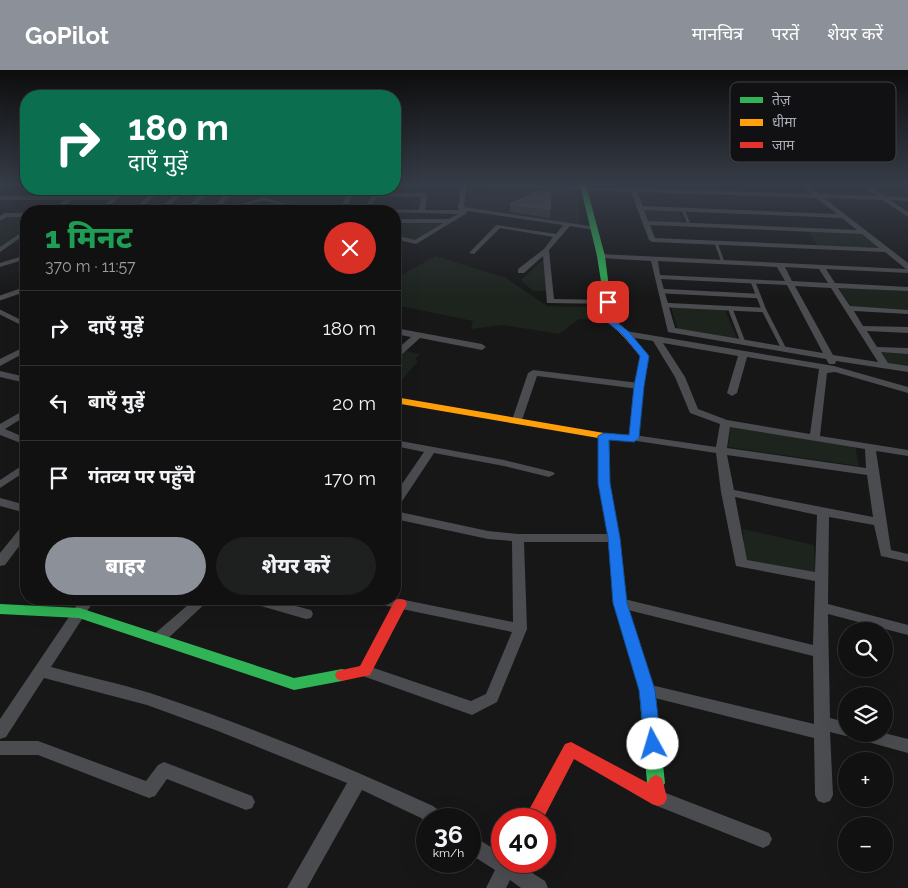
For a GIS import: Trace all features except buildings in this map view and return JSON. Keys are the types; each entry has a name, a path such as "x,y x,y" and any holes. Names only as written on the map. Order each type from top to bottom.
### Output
{"street":[{"path":"401,238 416,242 446,223"},
{"path":"562,223 594,228"},
{"path":"593,223 601,256 612,322 626,334 645,356 639,386 634,438"},
{"path":"646,223 652,240 716,243 809,238 864,232"},
{"path":"650,223 689,225 809,238 887,250"},
{"path":"853,223 908,269"},
{"path":"521,271 546,250 568,224"},
{"path":"472,253 498,226 558,236"},
{"path":"0,250 20,235"},
{"path":"546,250 550,301 608,302"},
{"path":"601,256 908,269"},
{"path":"0,265 20,259"},
{"path":"654,259 671,330 830,358 908,368"},
{"path":"780,265 830,358 834,370"},
{"path":"821,266 885,365"},
{"path":"657,277 908,289"},
{"path":"848,308 908,312"},
{"path":"861,328 908,330"},
{"path":"401,332 482,347"},
{"path":"626,334 834,370 908,390"},
{"path":"401,351 417,336"},
{"path":"656,339 680,377 694,411 725,422 908,453"},
{"path":"874,349 908,351"},
{"path":"0,363 20,351"},
{"path":"732,392 743,354"},
{"path":"815,438 823,370 834,370"},
{"path":"517,420 533,373 639,386"},
{"path":"0,374 20,379"},
{"path":"401,401 604,436 634,438 872,472"},
{"path":"0,430 20,416"},
{"path":"725,422 721,451 727,492 742,563 821,578"},
{"path":"0,430 20,439"},
{"path":"604,436 604,483 614,538 620,603 647,690 658,798"},
{"path":"401,443 549,474"},
{"path":"870,448 885,553 908,558"},
{"path":"401,494 430,449"},
{"path":"0,485 20,470"},
{"path":"727,492 880,522"},
{"path":"0,502 20,507"},
{"path":"823,512 820,652 824,795"},
{"path":"401,516 488,535 518,538 614,538"},
{"path":"0,562 20,537"},
{"path":"0,609 80,612 294,684 365,671 472,708 492,698 520,629 518,538"},
{"path":"620,603 820,652"},
{"path":"401,604 520,629"},
{"path":"0,732 84,605"},
{"path":"158,639 196,605"},
{"path":"274,605 306,614"},
{"path":"365,671 399,605"},
{"path":"821,607 908,630"},
{"path":"42,671 148,699 224,726 358,780 418,808"},
{"path":"647,690 822,728 838,729"},
{"path":"893,742 908,746"},
{"path":"0,748 38,748 149,790 164,770 246,802"},
{"path":"539,808 572,749 658,798 763,839"},
{"path":"297,888 358,780"},
{"path":"496,888 504,873"},
{"path":"518,873 538,888"}],"lane":[{"path":"716,243 722,262"},
{"path":"754,282 764,310 784,349"},
{"path":"0,298 20,291"},
{"path":"661,291 758,296"},
{"path":"664,305 764,310"},
{"path":"730,308 743,342"},
{"path":"0,312 20,322"}],"shaded area":[{"path":"0,223 20,223 20,232 0,247"},
{"path":"401,223 441,223 415,241 401,238"},
{"path":"561,223 579,223 579,226"},
{"path":"808,231 862,233 883,249 818,246"},
{"path":"436,256 506,278 547,306 593,307 596,320 579,319 559,334 503,325 471,329 473,321 401,306 401,275"},
{"path":"544,259 546,291 533,291 521,280"},
{"path":"838,287 908,291 908,311 852,308"},
{"path":"671,307 725,310 737,339 678,329"},
{"path":"405,351 421,354 415,359 418,361 401,381 401,355"},
{"path":"879,351 908,352 908,368 885,364"},
{"path":"731,426 855,446 859,466 728,447"},
{"path":"743,529 814,545 815,573 745,560"}],"traffic: fast":[{"path":"593,223 601,256 607,294"},
{"path":"604,436 604,483 614,538 620,603 647,690 656,783"},
{"path":"0,609 80,613 294,684 342,675"}],"traffic: slow":[{"path":"401,401 604,436 634,438 639,386 645,356 626,334 612,322 607,294"}],"traffic: jam":[{"path":"342,675 365,671 399,605"},
{"path":"539,808 571,749 658,798 656,783"}],"route":[{"path":"608,302 612,322 626,334 645,356 639,386 634,438 604,436 604,483 614,538 620,603 647,690 653,744"}]}
